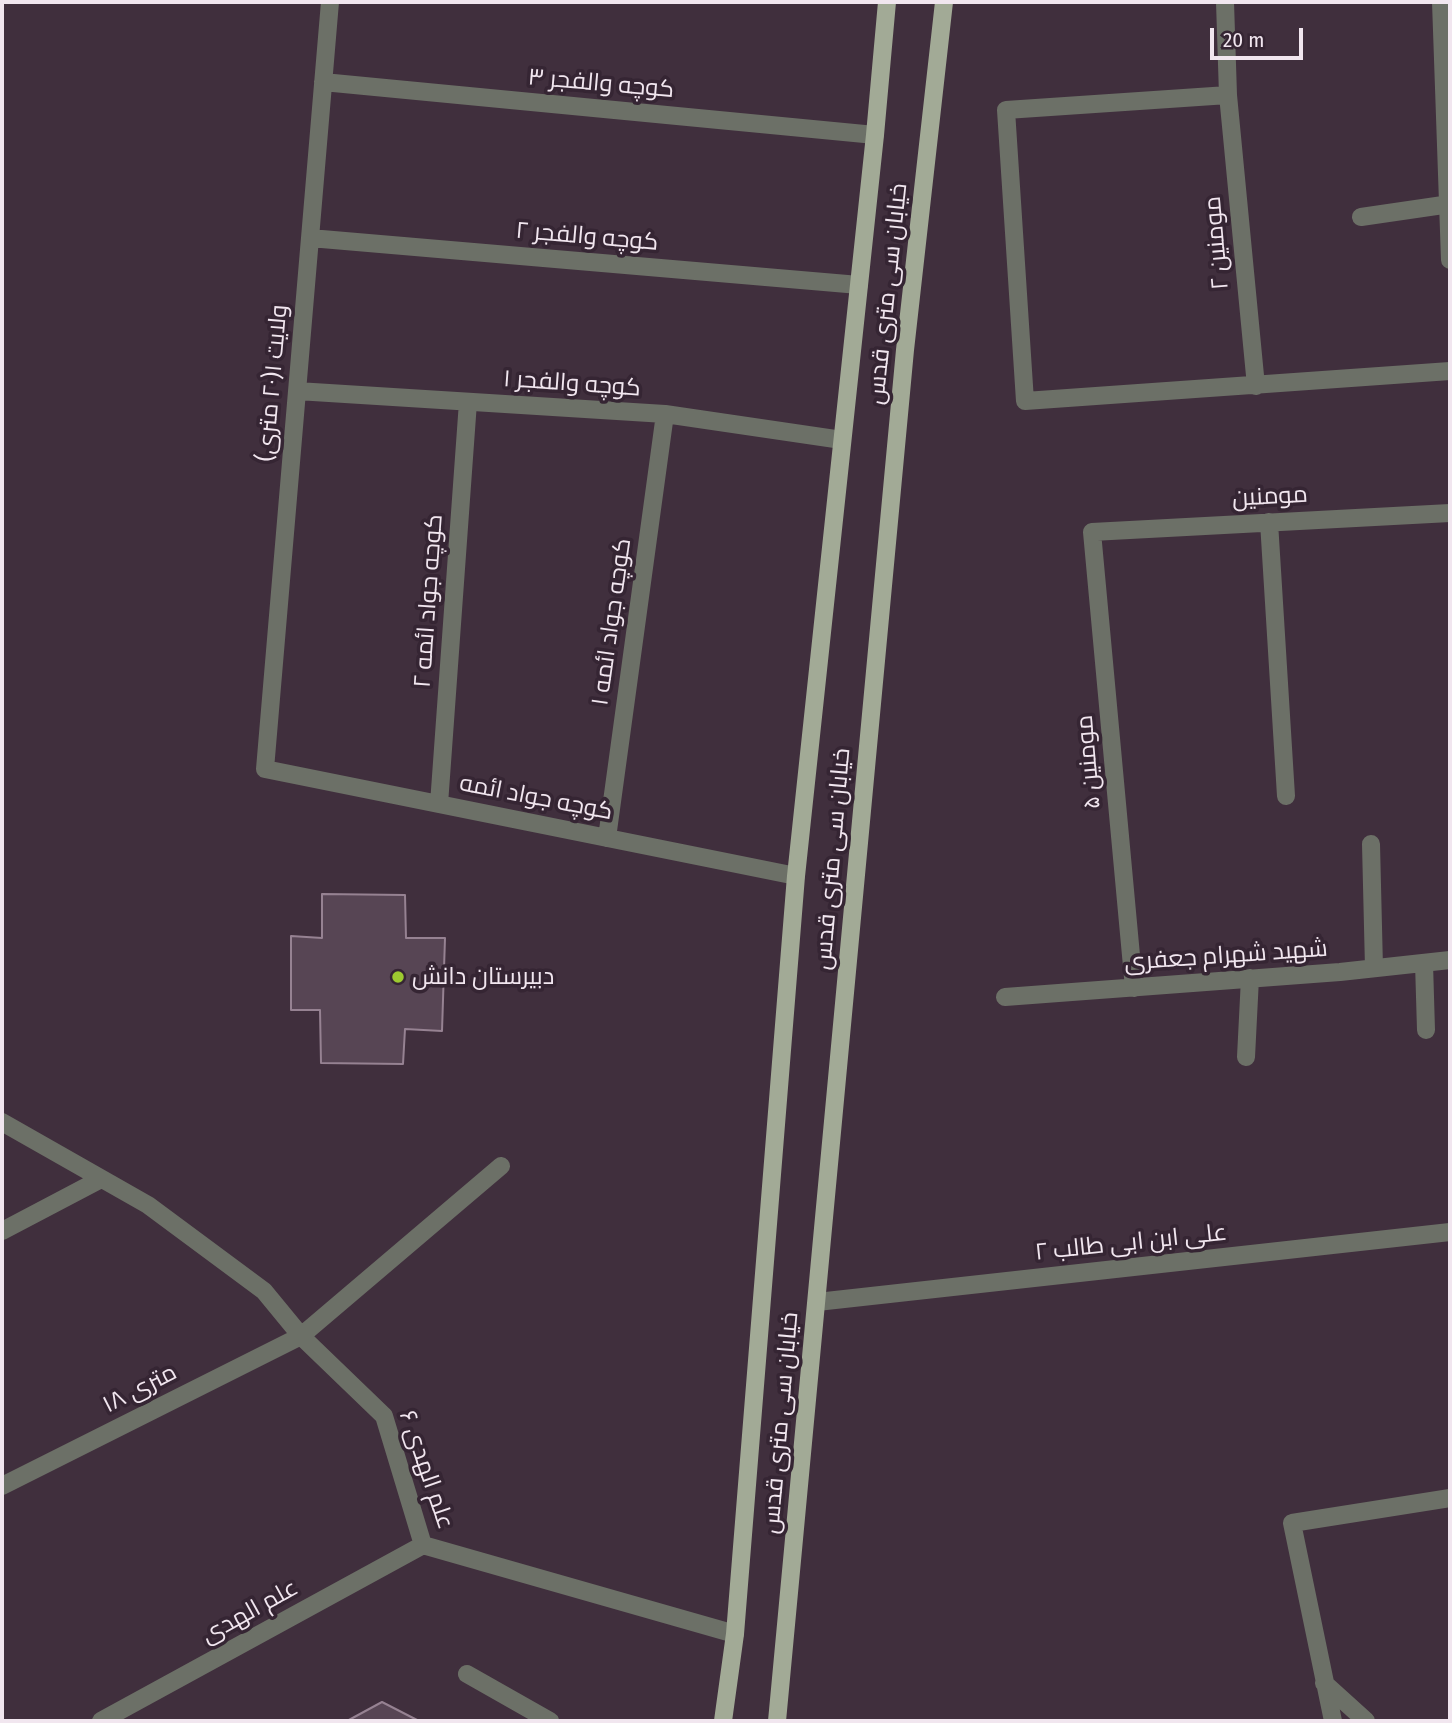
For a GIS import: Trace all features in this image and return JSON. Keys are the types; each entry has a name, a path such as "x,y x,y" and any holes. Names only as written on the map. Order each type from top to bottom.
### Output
{"main road":[{"name":"خیابان سی متری قدس","path":"723,1721 736,1634 796,876 887,2"},
{"name":"خیابان سی متری قدس","path":"777,1721 904,364 944,2"}],"street":[{"name":"ولایت ۱(۲۰ متری)","path":"265,769 330,2"},
{"name":"مومنین ۲","path":"1225,2 1228,95 1255,386"},
{"path":"1441,2 1450,260"},
{"name":"کوچه والفجر ۳","path":"323,82 875,135"},
{"path":"1228,95 1006,110 1025,401 1450,371"},
{"path":"1361,217 1449,205"},
{"name":"کوچه والفجر ۲","path":"310,238 859,285"},
{"name":"کوچه والفجر ۱","path":"297,391 665,414 842,439"},
{"name":"کوچه جواد ائمه ۲","path":"439,804 468,402"},
{"name":"کوچه جواد ائمه ۱","path":"607,838 665,414"},
{"name":"مومنین","path":"1092,532 1450,513"},
{"path":"1269,522 1286,796"},
{"name":"۵ مومنین","path":"1092,532 1134,988"},
{"name":"کوچه جواد ائمه","path":"265,769 796,876"},
{"path":"1371,844 1374,968"},
{"name":"شهید شهرام جعفری","path":"1005,997 1450,960"},
{"path":"1424,962 1426,1030"},
{"path":"1246,1057 1250,978"},
{"name":"علم الهدی ۶","path":"2,1122 148,1205 264,1292 301,1336 384,1416 423,1545 736,1634"},
{"name":"۱۸ متری","path":"2,1486 301,1336 502,1166"},
{"path":"2,1231 102,1179"},
{"name":"علی ابن ابی طالب ۲","path":"817,1302 1450,1232"},
{"path":"1333,1721 1292,1522 1450,1498"},
{"name":"علم الهدی","path":"102,1721 423,1545"},
{"path":"467,1674 550,1721"},
{"path":"1324,1683 1366,1721"}],"building":[{"path":"322,894 405,895 406,938 445,938 442,1031 405,1029 403,1064 321,1063 320,1010 291,1010 291,936 322,938"},
{"path":"382,1702 419,1721 347,1721"}],"place":[{"name":"دبیرستان دانش","path":"398,977"}]}
